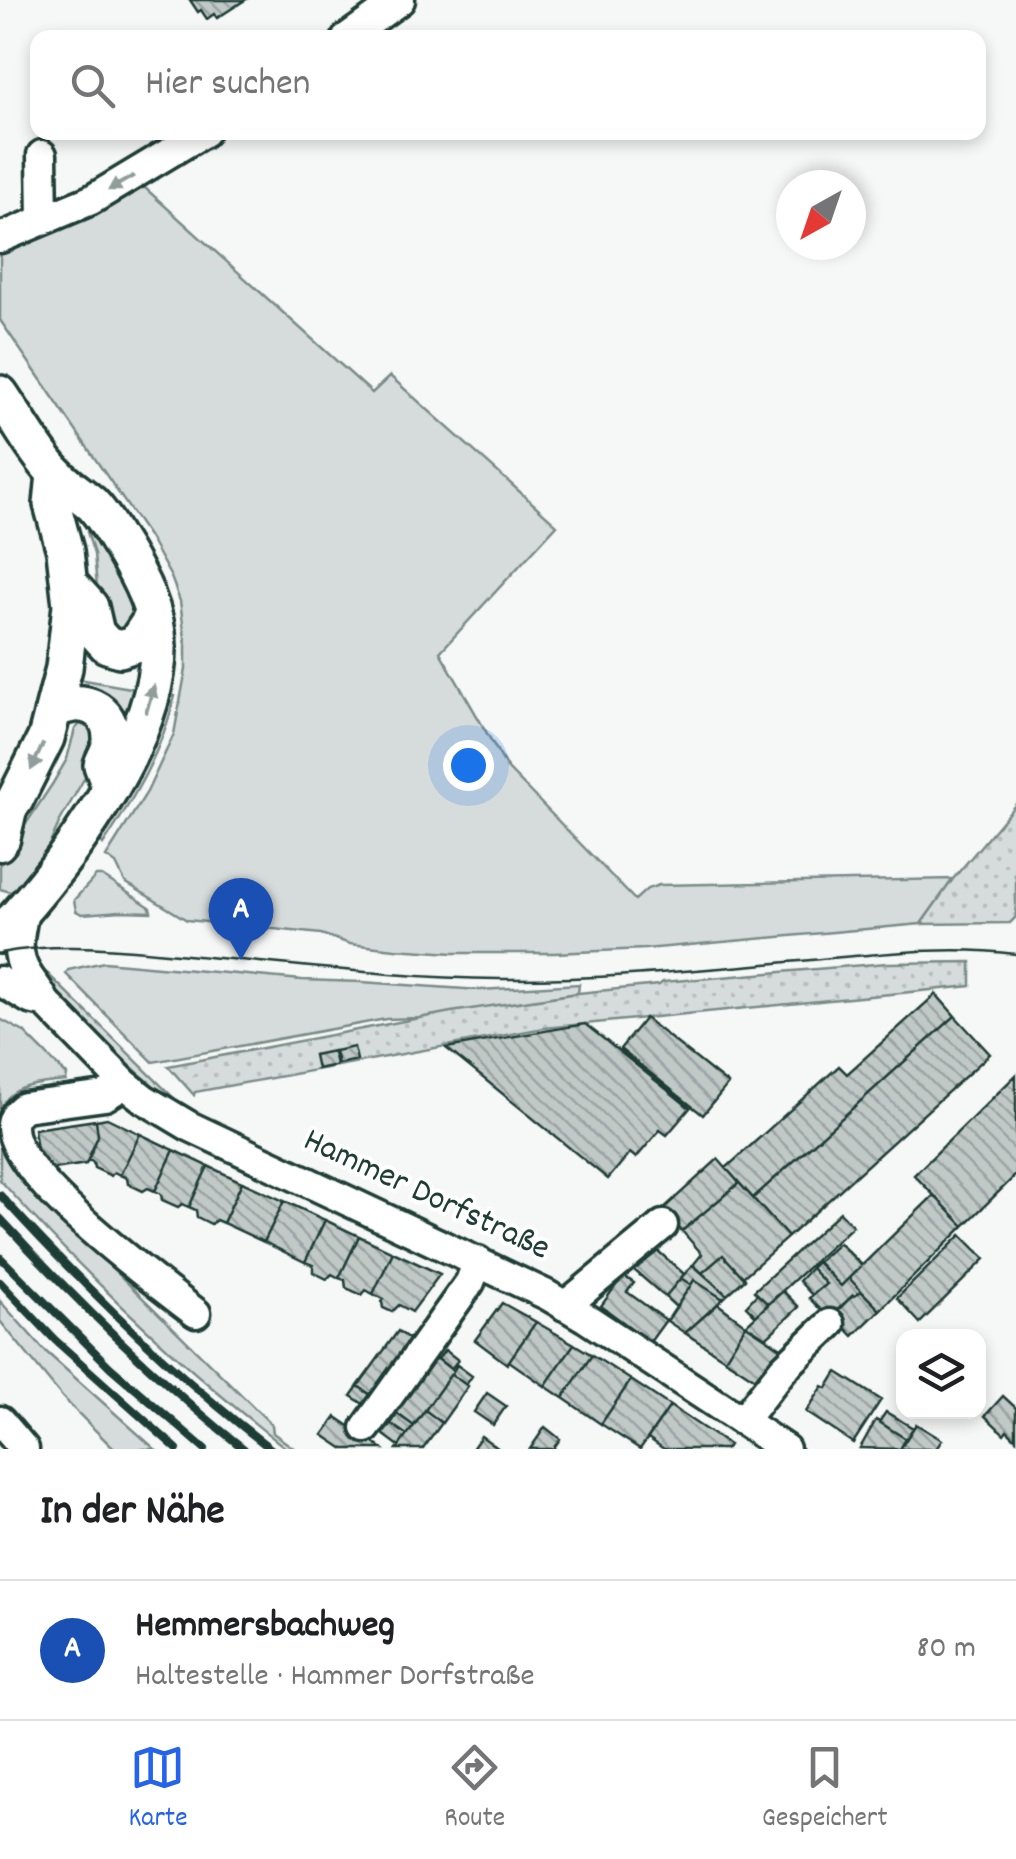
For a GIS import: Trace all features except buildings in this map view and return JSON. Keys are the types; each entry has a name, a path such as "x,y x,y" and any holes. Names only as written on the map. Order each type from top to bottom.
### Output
{"main road":[{"path":"0,394 54,474 94,506 121,546 144,588 158,645 154,686 138,738 71,848 0,934"},
{"path":"7,809 46,738 64,668 71,606 64,551 52,504 54,474"},
{"path":"68,584 90,608 96,633 107,645 120,649 135,644 153,616"},
{"path":"53,711 77,702 101,712 111,742 102,766 110,787"}],"street":[{"path":"358,30 400,0"},
{"path":"0,238 91,200 191,140"},
{"path":"42,155 43,220"},
{"path":"0,846 5,840 7,809"},
{"name":"Hammer Dorfstraße","path":"25,908 19,936 20,958 45,1002 124,1084 144,1099 189,1126 478,1261 564,1306 786,1449"},
{"name":"Hammer Dorfstraße","path":"5,980 30,999 45,1002"},
{"path":"124,1084 105,1096 24,1107 13,1120 14,1139 38,1178 64,1203 118,1252 196,1313"},
{"path":"564,1306 663,1225"},
{"path":"366,1428 470,1282 478,1261"},
{"path":"742,1421 784,1368 830,1324"},
{"path":"0,1421 24,1449"}],"shaded area":[{"path":"134,178 372,393 390,376 557,525 440,652 507,768 635,900 659,885 953,879 921,924 645,949 453,953 350,944 321,934 187,920 125,882 116,864 106,857 147,792 174,734 186,669 180,601 148,536 0,320 0,243"},
{"path":"92,528 134,610 127,627 122,629 111,626 99,609 94,554 87,532"},
{"path":"79,679 136,689 124,731 92,690 77,686"},
{"path":"169,694 175,696 155,755 103,845 101,837 141,768"},
{"path":"80,724 92,729 95,736 93,763 44,857 18,894 0,889 0,863 67,759"},
{"path":"1016,804 1016,917 1010,923 921,924 953,879"},
{"path":"96,876 150,907 151,912 76,911 74,900"},
{"path":"104,962 302,980 480,990 579,984 578,993 419,1018 386,1019 153,1062 66,974 68,970"},
{"path":"971,962 971,986 544,1028 194,1095 168,1066 451,1012 578,993 887,963"},
{"path":"44,971 178,1102 175,1104 87,1025 41,973"},
{"path":"0,1019 24,1032 67,1075 66,1081 18,1090 4,1102 0,1112"},
{"path":"0,1130 57,1206 109,1265 272,1425 273,1433 295,1449 287,1449 174,1354 33,1216 0,1180"},
{"path":"0,1301 44,1350 155,1449 114,1449 63,1398 0,1321"}],"tram line":[{"path":"0,953 98,948 386,974 500,979 656,973 914,951 1016,954"}],"railway":[{"path":"0,1195 130,1328 271,1449"},
{"path":"0,1218 118,1338 244,1449"},
{"path":"0,1257 110,1367 205,1449"},
{"path":"0,1282 55,1340 177,1449"}],"place":[{"name":"Hemmersbachweg","path":"241,960"}]}
